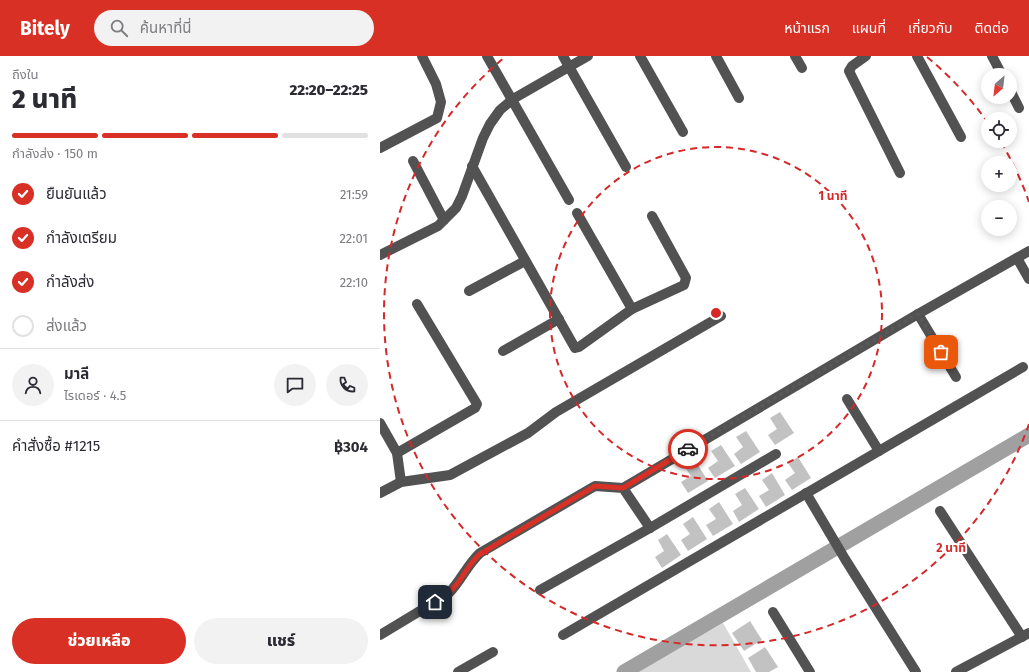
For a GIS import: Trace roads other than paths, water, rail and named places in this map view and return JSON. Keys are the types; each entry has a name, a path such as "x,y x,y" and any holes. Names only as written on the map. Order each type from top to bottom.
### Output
{"street":[{"path":"380,148 437,118 441,102 436,84 422,56"},
{"path":"487,56 570,200"},
{"path":"563,56 626,168"},
{"path":"382,250 438,226 456,208 462,196 482,138 500,110 513,100 588,56"},
{"path":"640,56 683,132"},
{"path":"716,56 739,98"},
{"path":"795,56 802,68"},
{"path":"866,56 852,66 849,71 900,173"},
{"path":"917,56 960,137"},
{"path":"992,56 998,68"},
{"path":"1017,103 1020,108"},
{"path":"413,161 444,220"},
{"path":"472,166 559,319 573,348 576,348 632,309 684,285 686,278 652,216"},
{"path":"577,213 632,309"},
{"path":"380,635 448,594 457,585 472,560 480,554 595,486 623,488 1029,250"},
{"path":"1017,258 1029,279"},
{"path":"469,291 525,261"},
{"path":"397,453 475,408 477,404 417,304"},
{"path":"918,314 956,377"},
{"path":"380,493 401,482 450,475 528,433 556,412 722,316"},
{"path":"503,351 559,319"},
{"path":"564,635 1023,367"},
{"path":"846,399 879,451"},
{"path":"380,423 397,453 401,482"},
{"path":"540,590 650,528 776,454"},
{"path":"623,488 650,528"},
{"path":"806,493 845,559 916,672"},
{"path":"940,511 1026,635 956,672"},
{"path":"773,612 810,672"},
{"path":"458,672 493,652"}],"waterway":[{"path":"624,672 1029,435"}]}
